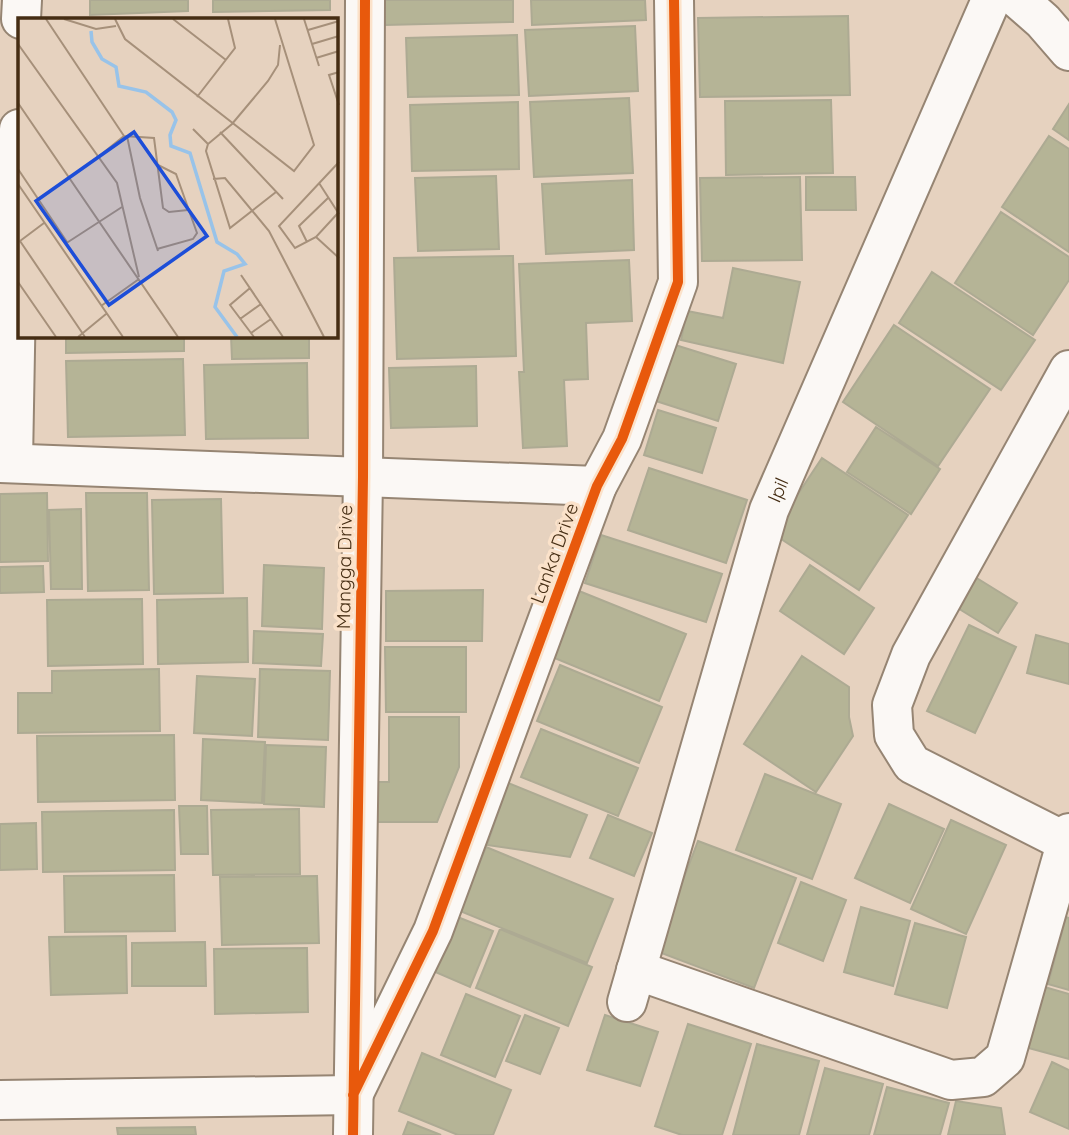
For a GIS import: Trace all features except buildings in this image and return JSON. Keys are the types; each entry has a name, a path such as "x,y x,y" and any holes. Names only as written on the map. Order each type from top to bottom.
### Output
{"street":[{"path":"21,18 22,0"},
{"name":"Mangga Drive","path":"353,1135 363,477 365,0"},
{"name":"Lanka Drive","path":"353,1095 433,931 597,486 622,439 678,282 675,0"},
{"name":"Ipil","path":"991,0 769,510 632,986 951,1080 983,1077 1005,1058 1068,837"},
{"path":"1019,0 1043,21 1069,51"},
{"path":"18,157 7,462 597,486"},
{"path":"1068,837 912,764 894,735 892,705 911,655 1069,370"},
{"path":"0,1101 353,1095"}],"cycle path":[{"path":"353,1135 363,477 365,0"},
{"path":"353,1095 433,931 597,486 622,439 678,282 674,0"}]}
